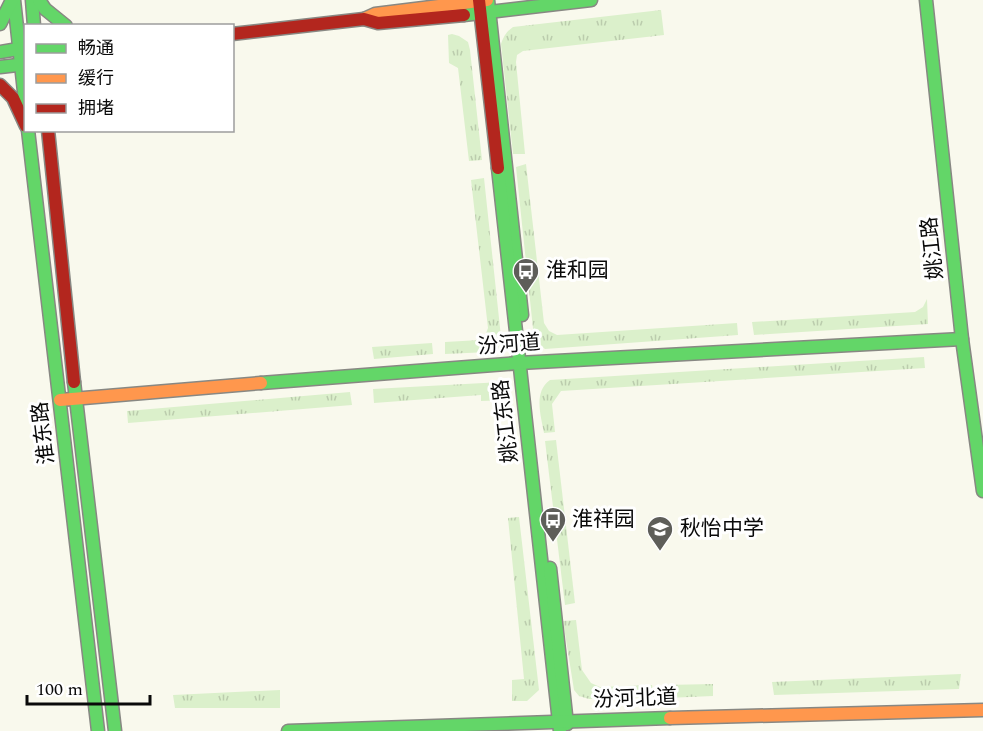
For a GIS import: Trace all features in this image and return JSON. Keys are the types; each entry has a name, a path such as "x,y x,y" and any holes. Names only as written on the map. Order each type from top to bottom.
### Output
{"main road":[{"path":"0,24 13,0"},
{"path":"13,0 22,48 24,79"},
{"path":"32,0 34,24"},
{"path":"39,0 45,9 64,24"},
{"path":"234,34 364,20 378,23 484,4 591,0"},
{"name":"姚江路","path":"926,0 962,339 983,491"},
{"name":"姚江东路","path":"484,4 523,363 532,404 563,726"},
{"path":"0,52 22,48"},
{"path":"0,67 23,64"},
{"name":"淮东路","path":"0,85 10,92 24,121"},
{"name":"淮东路","path":"27,132 98,731"},
{"name":"淮东路","path":"50,134 76,398 115,731"},
{"name":"汾河道","path":"60,400 523,363 962,339"},
{"name":"汾河北道","path":"288,731 563,726 769,715 983,710"}],"green space":[{"path":"661,10 664,35 523,51 517,55 525,154 513,154 501,44 504,36 513,27"},
{"path":"452,34 468,42 470,50 482,160 469,161 458,68 449,63 448,35"},
{"path":"526,164 544,323 549,331 557,335 737,323 738,335 545,349 534,338 516,167"},
{"path":"484,178 501,337 498,349 489,352 445,354 445,342 480,340 485,336 488,328 471,180"},
{"path":"927,299 928,324 754,335 752,322 915,312 923,307"},
{"path":"432,343 433,354 374,359 372,347"},
{"path":"924,357 925,368 561,391 552,404 555,432 544,433 540,412 541,391 550,380"},
{"path":"502,382 509,385 512,400 481,401 481,395 374,403 373,389"},
{"path":"350,392 352,405 128,423 127,411"},
{"path":"556,440 575,603 565,605 545,441"},
{"path":"519,517 539,690 527,701 512,701 512,680 524,679 508,518"},
{"path":"576,620 582,670 591,683 600,687 652,685 654,697 589,699 579,696 574,690 563,621"},
{"path":"961,674 959,689 774,695 772,682"},
{"path":"713,684 713,696 666,698 665,685"},
{"path":"280,690 280,708 175,708 173,695"}],"traffic: fast":[{"path":"0,24 12,0"},
{"path":"14,0 24,92"},
{"path":"32,0 34,24"},
{"path":"39,0 45,9 64,24"},
{"path":"488,0 522,315"},
{"path":"464,15 591,0"},
{"path":"926,0 962,339 983,491"},
{"path":"0,52 24,48"},
{"path":"0,67 24,64"},
{"path":"28,132 98,731"},
{"path":"498,168 560,731"},
{"path":"261,383 519,363 962,339"},
{"path":"74,382 115,731"},
{"path":"550,568 567,724"},
{"path":"288,731 670,718"}],"traffic: slow":[{"path":"364,19 375,14 487,0"},
{"path":"60,400 261,383"},
{"path":"670,718 983,710"}],"traffic: jam":[{"path":"479,0 498,168"},
{"path":"234,34 364,19 378,23 464,15"},
{"path":"0,85 13,98 24,122"},
{"path":"48,132 74,382"}],"place":[{"name":"淮和园","path":"526,294"},
{"name":"淮祥园","path":"553,543"},
{"name":"秋怡中学","path":"660,552"}]}
